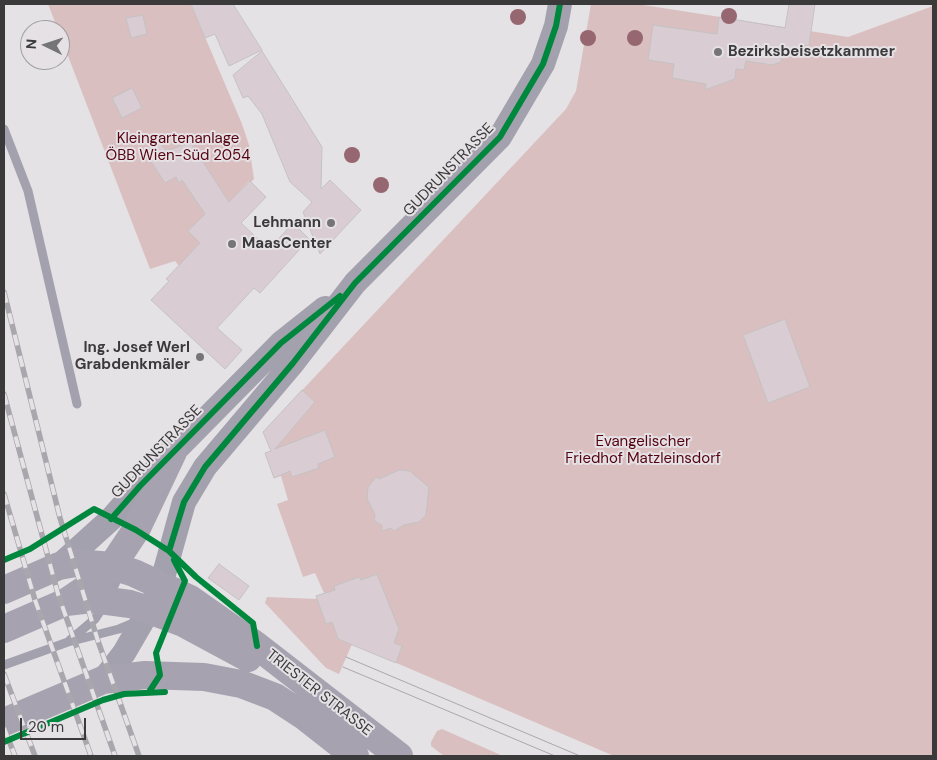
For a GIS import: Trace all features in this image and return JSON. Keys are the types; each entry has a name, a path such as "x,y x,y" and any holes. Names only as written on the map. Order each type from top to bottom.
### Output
{"main road":[{"name":"GUDRUNSTRASSE","path":"103,680 124,653 148,613 161,585 184,502 205,467 294,363 356,284 500,137 543,64 556,26 560,4"},
{"name":"GUDRUNSTRASSE","path":"59,566 111,519 173,452 281,343 356,284"},
{"path":"4,629 66,602 117,567 173,452"},
{"name":"TRIESTER STRASSE","path":"4,590 59,566 76,563 117,567 161,585 190,598 257,646 399,756"},
{"path":"66,602 92,599 130,604 148,613 183,623 349,716"},
{"name":"TRIESTER STRASSE","path":"4,722 103,680 130,676 160,675 204,677 258,689 289,706 355,756"}],"lane":[{"path":"4,129 28,191 77,404"},
{"path":"68,642 95,619 107,601 117,567"},
{"path":"4,665 68,642 119,629 148,613"}],"green space":[{"name":"Kleingartenanlage ÖBB Wien-Süd 2054","path":"48,4 191,4 242,124 249,145 254,179 251,182 249,181 225,206 229,212 179,266 175,261 150,269 70,61 70,20 54,20"},
{"name":"Evangelischer Friedhof Matzleinsdorf","path":"591,4 637,4 848,37 933,6 933,756 614,756 352,644 339,674 326,668 265,603 267,597 317,599 316,596 324,593 315,573 303,577 277,504 288,500 281,476 274,478 265,453 271,451 263,432 566,109 576,91"},
{"path":"442,729 503,756 444,756 431,746 437,731"}],"building":[{"path":"191,4 233,4 262,50 229,66 215,34 205,38"},
{"name":"Bezirksbeisetzkammer","path":"789,4 815,4 809,46 799,45 798,50 786,48 785,55 781,54 781,62 772,65 746,61 744,70 736,69 735,79 705,90 706,84 672,78 674,64 648,60 653,25 717,34 719,17 785,28"},
{"path":"143,15 147,34 131,38 126,18"},
{"path":"262,51 322,147 321,189 330,180 361,210 320,254 303,212 312,202 290,182 262,114 248,96 243,98 233,75"},
{"path":"132,88 142,108 122,118 112,98"},
{"path":"157,140 167,151 190,142 229,202 250,181 266,197 241,223 269,249 293,223 309,239 260,293 254,288 217,328 242,350 225,369 151,300 169,281 166,279 200,243 188,231 205,214 182,180 179,183 176,177 165,183 144,151"},
{"path":"785,319 810,387 768,403 743,335"},
{"path":"302,390 315,402 275,449 325,430 335,457 318,464 319,468 292,477 290,471 274,478 265,453 271,451 263,432"},
{"path":"399,470 411,471 429,487 426,515 419,522 404,525 394,531 391,528 382,531 382,525 374,521 375,515 367,498 368,487 376,477 379,479"},
{"path":"219,564 249,586 239,600 208,578"},
{"path":"377,574 399,629 394,643 402,646 396,663 338,639 332,622 326,624 316,596 335,590 334,586 359,577 361,580"}],"tram line":[{"path":"346,657 580,756"},
{"path":"343,667 555,756"}],"railway":[{"path":"4,292 60,518 98,641 139,756"},
{"path":"4,394 58,594 115,756"},
{"path":"4,494 35,600 91,756"},
{"path":"4,674 35,756"},
{"path":"4,728 15,756"}],"cycle path":[{"path":"169,551 184,502 205,467 293,363 355,283 500,137 543,64 556,26 560,4"},
{"path":"111,519 140,486 281,343 340,296"},
{"path":"4,560 30,549 94,509 136,530 169,551 196,577 253,623 257,646"},
{"path":"149,692 160,675 156,653 185,581 174,560"},
{"path":"4,742 103,700 124,694 165,692"}],"place":[{"name":"Bezirksbeisetzkammer","path":"718,52"},
{"name":"Lehmann","path":"331,223"},
{"name":"MaasCenter","path":"232,244"},
{"name":"Ing. Josef Werl Grabdenkmäler","path":"200,357"}]}
